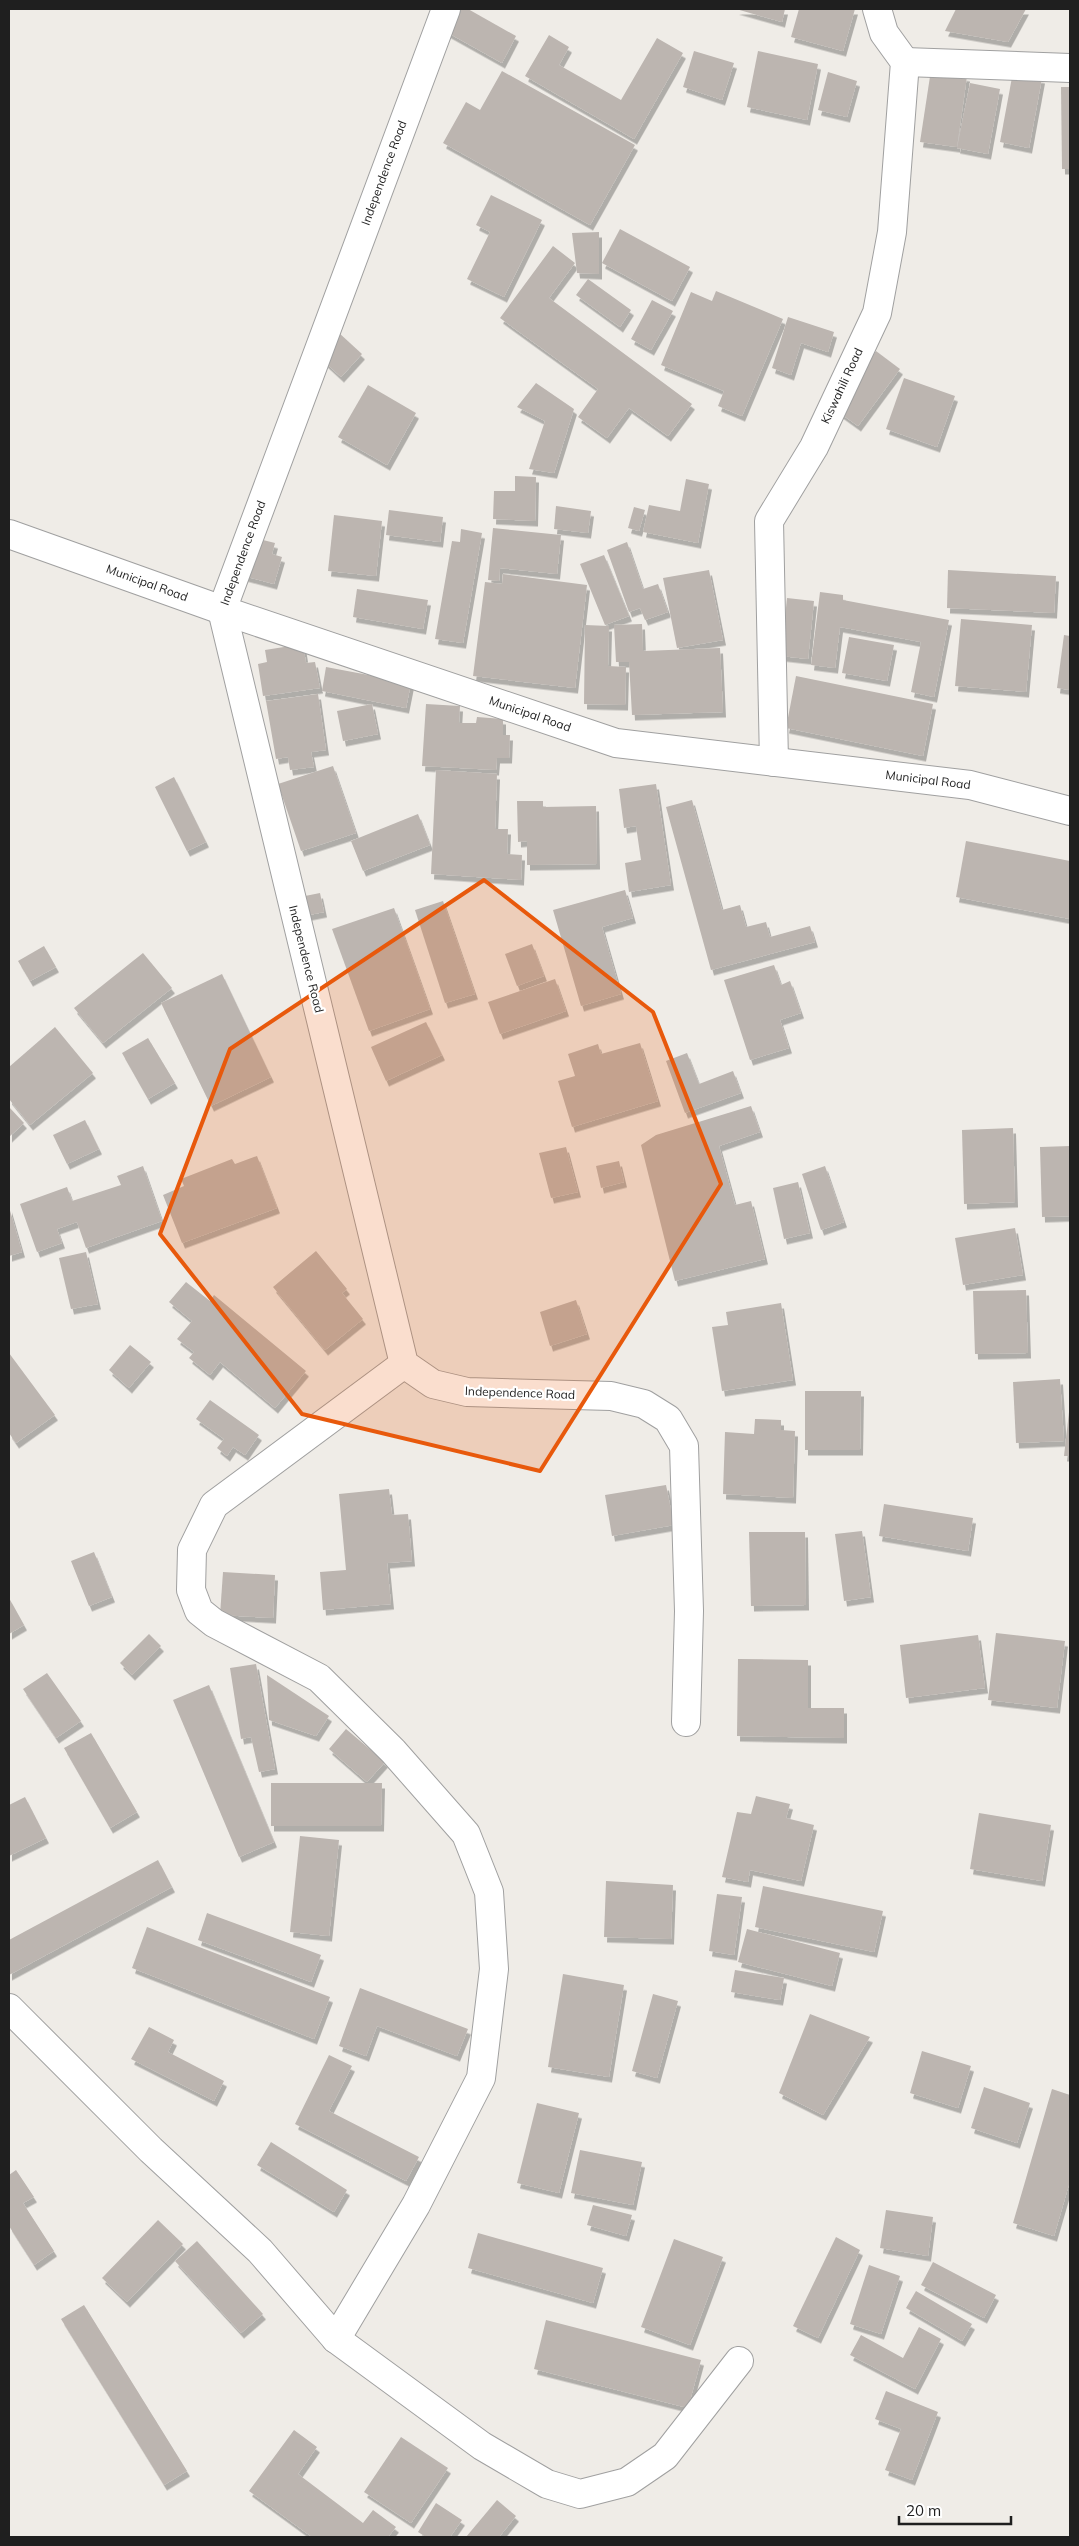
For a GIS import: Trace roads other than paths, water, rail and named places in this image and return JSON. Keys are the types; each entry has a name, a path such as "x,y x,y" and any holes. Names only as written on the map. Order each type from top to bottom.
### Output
{"street":[{"name":"Independence Road","path":"446,9 222,610 404,1364 433,1384 466,1392 611,1396 644,1404 668,1419 684,1446 688,1611 686,1722"},
{"path":"877,9 884,33 905,62 1070,68"},
{"name":"Kiswahili Road","path":"774,762 769,521 814,447 877,313 892,232 905,62"},
{"name":"Municipal Road","path":"9,534 222,610 616,743 970,785 1070,811"},
{"path":"336,2339 416,2205 481,2078 494,1968 489,1892 466,1834 393,1752 319,1678 214,1623 199,1610 191,1590 192,1550 214,1505 404,1364"},
{"path":"9,2008 151,2150 260,2250 336,2339 482,2446 547,2484 580,2494 627,2482 665,2456 739,2361"}]}
